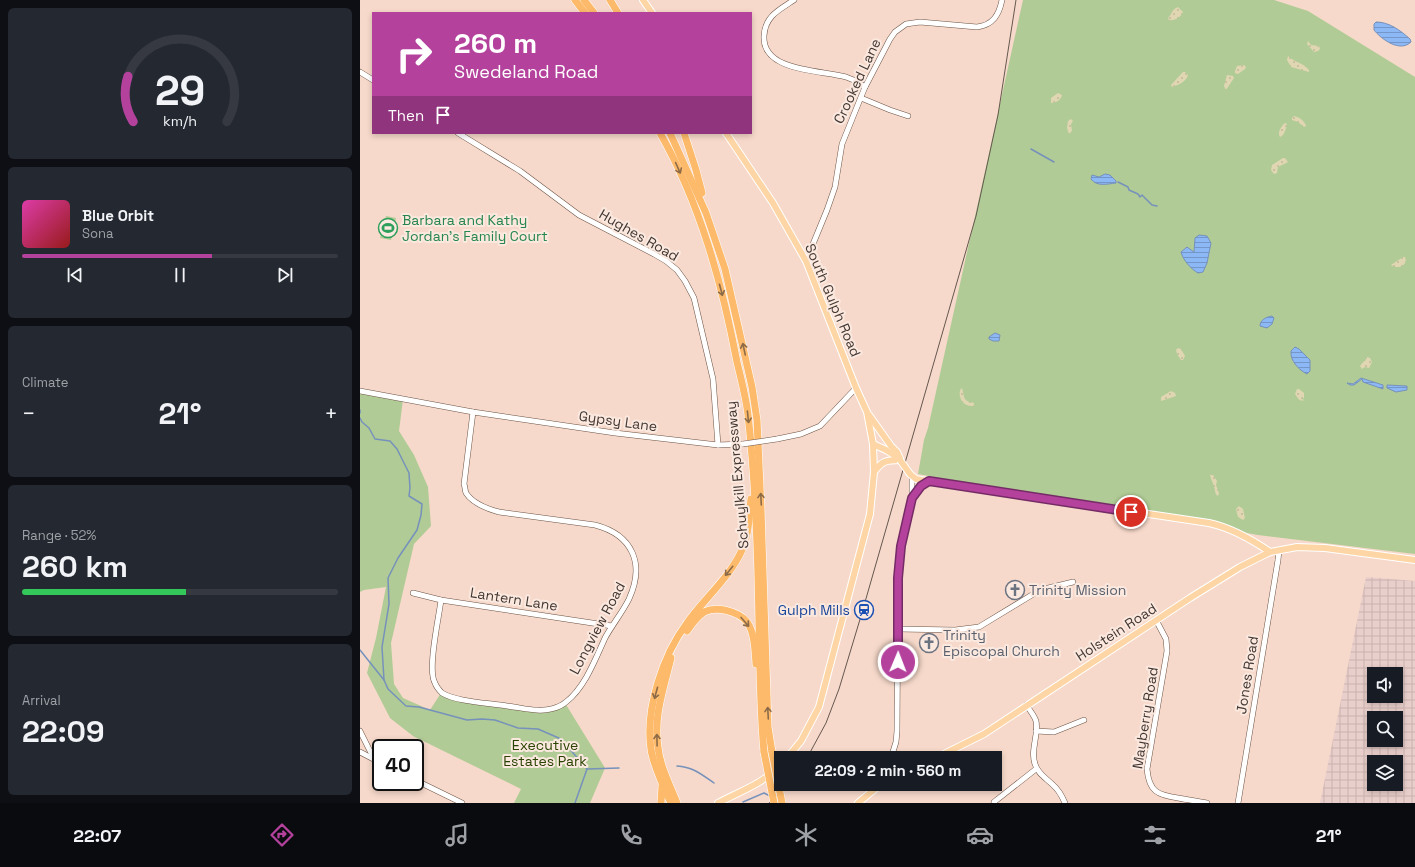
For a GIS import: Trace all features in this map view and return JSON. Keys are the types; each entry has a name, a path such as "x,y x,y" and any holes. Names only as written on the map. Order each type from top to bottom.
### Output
{"highway":[{"path":"574,0 584,12"},
{"path":"584,0 593,12"},
{"path":"610,0 617,12"},
{"name":"Schuylkill Expressway","path":"661,134 669,149 697,215 714,263 729,319 748,413 764,752 774,803"},
{"name":"Schuylkill Expressway","path":"670,134 706,213 725,270 752,387 757,420 768,726 782,803"},
{"path":"684,134 696,170 706,213"},
{"path":"671,803 662,784 651,749 650,713 668,654 686,624 736,562 743,548 748,526 751,497 751,453"},
{"path":"677,803 663,770 657,747 657,717 671,657 691,625 703,613 713,609 727,610 747,622 751,629 754,646 761,705"},
{"path":"661,803 662,784"}],"main road":[{"path":"643,0 651,12"},
{"name":"South Gulph Road","path":"727,134 773,203 806,261 856,388 867,412 873,444 874,472 870,514 819,708 801,741 793,751"},
{"path":"867,412 897,452 900,460 911,475 916,478 1209,523 1233,531 1252,540 1270,552"},
{"path":"873,444 882,443 891,446"},
{"path":"873,444 886,450 900,460"},
{"path":"874,472 883,462 900,460"},
{"name":"Holstein Road","path":"950,751 984,734 1156,620 1240,567 1270,552 1297,547 1325,548 1415,560"},
{"path":"718,803 762,780 774,771"},
{"path":"858,803 873,791"}],"street":[{"path":"794,0 780,8 768,19 764,42 774,59 784,64 846,77 865,87"},
{"name":"Crooked Lane","path":"806,261 835,187 842,144 865,87 890,39 906,24 920,22 977,28 983,27 990,24 994,20 998,14 1002,0"},
{"path":"360,72 372,79"},
{"path":"861,98 908,116"},
{"name":"Hughes Road","path":"460,134 520,172 579,215 654,254 677,270 694,298 713,379 718,445"},
{"name":"Gypsy Lane","path":"360,391 473,412 615,434 718,445 743,444 802,434 820,426 856,388"},
{"name":"Longview Road","path":"441,600 432,667 434,682 442,692 459,699 538,710 552,709 565,703 575,693 583,681 612,626 628,600 635,584 636,569 632,554 621,536 604,527 595,525 499,512 486,508 475,502 466,493 464,484 473,412"},
{"path":"893,751 897,731 899,629 898,578 901,546 912,498 911,475"},
{"path":"912,498 921,486 929,481"},
{"name":"Jones Road","path":"1238,803 1279,550"},
{"path":"899,629 955,630 980,627 1040,590 1073,582"},
{"name":"Lantern Lane","path":"413,593 441,600 612,626"},
{"name":"Mayberry Road","path":"1156,620 1166,639 1167,651 1147,769 1148,780 1154,789 1162,795 1207,803"},
{"path":"1026,705 1036,722 1033,754 1036,769 1061,793 1065,803"},
{"path":"1036,731 1054,732 1084,720"},
{"path":"360,731 372,756"},
{"path":"360,752 372,759"},
{"path":"994,802 1036,769"},
{"path":"424,784 462,803"}],"shaded area":[{"path":"1366,577 1415,581 1415,803 1320,803"}],"green space":[{"path":"1023,0 1274,0 1308,11 1415,77 1415,554 1258,535 918,474 924,440 928,428"},
{"name":"Barbara and Kathy Jordan's Family Court","path":"386,216 396,218 391,240 380,238"},
{"name":"Executive Estates Park","path":"360,391 403,399 399,431 414,455 428,487 431,526 414,544 391,643 394,684 403,698 430,710 441,693 459,699 538,710 565,703 605,768 590,803 514,803 521,789 424,741 424,739 419,739 413,736 390,718 367,673 376,638 386,587 364,590 360,592"}],"sand":[{"path":"1178,7 1183,12 1182,14 1176,19 1169,20 1168,18 1174,9"},
{"path":"1308,41 1311,45 1319,46 1320,49 1314,52 1307,44"},
{"path":"1288,56 1304,65 1309,72 1291,67 1287,60"},
{"path":"1244,65 1246,67 1245,69 1238,74 1235,73 1237,66"},
{"path":"1183,72 1188,75 1186,80 1172,87 1171,85"},
{"path":"1227,75 1233,76 1234,78 1226,90 1224,86"},
{"path":"1058,93 1062,95 1061,98 1056,102 1051,103 1051,98"},
{"path":"1294,116 1302,120 1306,126 1304,127 1298,122 1292,120"},
{"path":"1071,119 1073,121 1071,124 1072,131 1069,134 1067,128 1068,121"},
{"path":"1285,123 1287,124 1285,130 1283,135 1280,137 1280,130"},
{"path":"1285,158 1288,162 1278,167 1277,173 1274,174 1271,170 1272,165"},
{"path":"1405,257 1406,261 1402,266 1396,267 1391,265"},
{"path":"1178,348 1181,349 1185,356 1183,360 1181,360 1177,354 1176,350"},
{"path":"1367,357 1370,358 1372,362 1369,368 1365,367 1362,369 1360,366"},
{"path":"962,388 966,400 974,403 974,406 967,405 962,402 960,390"},
{"path":"1297,389 1304,393 1304,398 1301,399 1305,400 1300,400 1295,394"},
{"path":"1171,391 1175,393 1176,396 1161,401 1161,397"},
{"path":"1210,475 1213,475 1217,481 1216,485 1219,493 1218,496 1216,493"},
{"path":"1239,506 1243,509 1245,518 1243,520 1238,517 1236,509"}],"water":[{"path":"1376,22 1385,23 1394,27 1410,39 1411,42 1402,46 1391,44 1374,30 1374,24"},
{"path":"1105,174 1110,175 1116,183 1099,184 1093,182 1091,179 1092,175 1099,177"},
{"path":"1199,235 1207,236 1211,243 1207,263 1203,272 1198,273 1188,264 1181,252 1187,247 1194,252 1195,238"},
{"path":"1272,316 1274,318 1272,324 1267,328 1260,326 1264,319"},
{"path":"995,333 1000,335 999,341 989,339 989,337"},
{"path":"1295,347 1310,360 1310,371 1307,374 1298,368 1292,358 1291,351"},
{"path":"1361,378 1383,385 1383,389 1363,382 1362,379 1354,385 1347,383 1353,384"},
{"path":"1387,385 1407,386 1407,390 1396,392 1387,388"}],"waterway":[{"path":"1031,149 1054,162"},
{"path":"1118,182 1128,187 1129,190 1138,194 1140,197 1142,195 1152,205 1157,206"},
{"path":"360,418 369,428 375,439 390,441 397,449 409,473 409,496 422,504 417,530 398,558 388,578 389,604 382,647 384,680"},
{"path":"360,650 384,680 388,689 406,706 419,707 467,720 495,720 518,728 538,729 561,739 587,769"},
{"path":"677,766 692,769 714,783"},
{"path":"575,803 587,769 619,768"},
{"path":"743,802 764,793 770,796"}],"tram line":[{"path":"811,751 826,723 839,689 976,216 998,115 1016,0"},
{"path":"769,803 781,791"}],"place":[{"name":"Barbara and Kathy Jordan's Family Court","path":"388,228"},
{"name":"Trinity Mission","path":"1015,590"},
{"name":"Gulph Mills","path":"864,610"},
{"name":"Trinity Episcopal Church","path":"929,643"}],"route":[{"path":"898,662 898,578 901,546 912,498 924,484 929,481 1131,512"}]}
